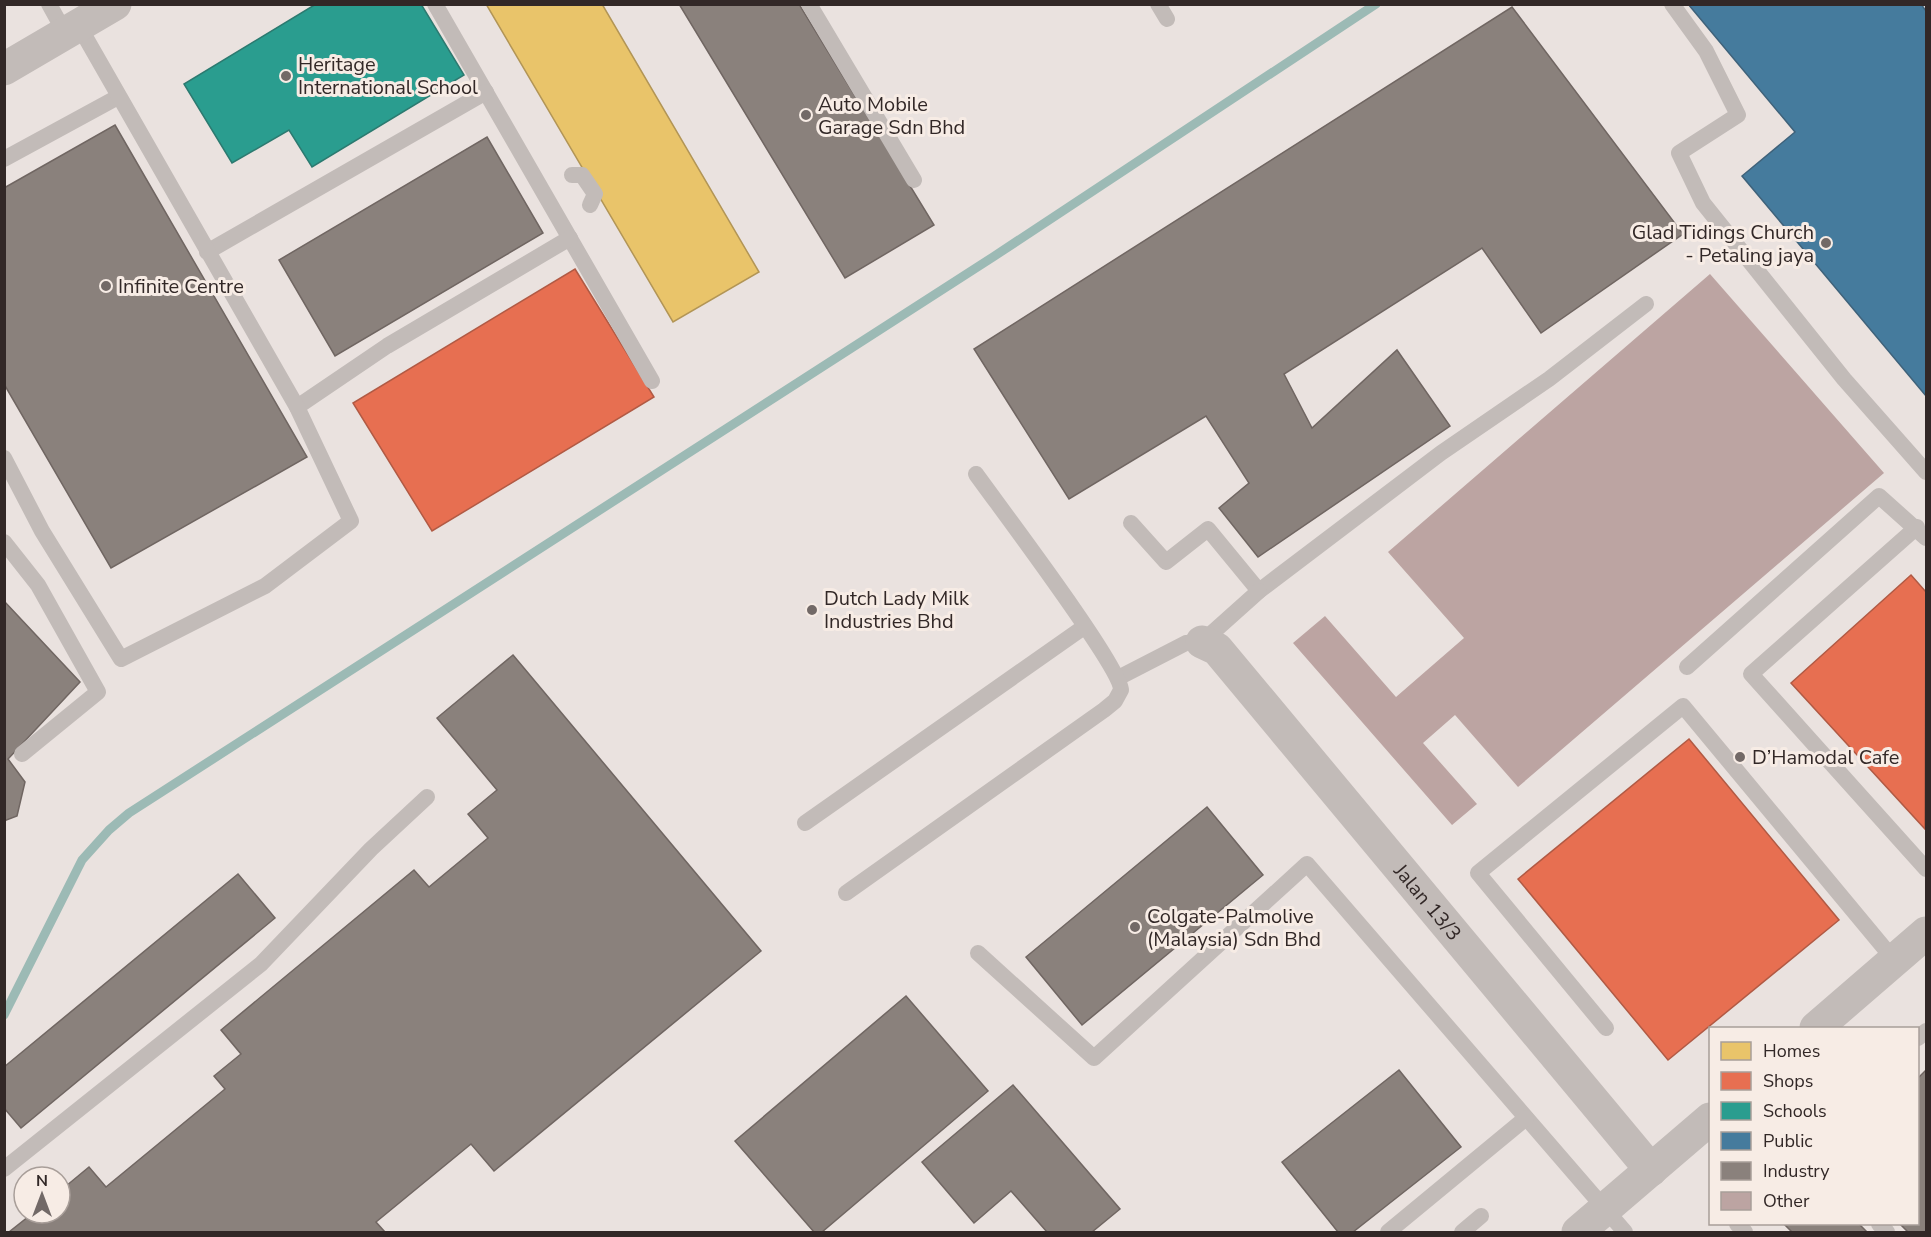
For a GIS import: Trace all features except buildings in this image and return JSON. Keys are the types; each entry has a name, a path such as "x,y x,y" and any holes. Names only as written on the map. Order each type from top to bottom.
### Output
{"street":[{"path":"4,69 115,4"},
{"name":"Jalan 13/3","path":"1202,642 1217,650 1651,1170"},
{"path":"1818,1027 1926,933"},
{"path":"1578,1233 1615,1221 1651,1170 1709,1120"}],"lane":[{"path":"4,458 42,531 121,659 265,586 351,521 297,407 118,97 72,29 49,4"},
{"path":"435,4 652,381"},
{"path":"809,4 914,180"},
{"path":"1672,4 1706,51 1738,116 1679,153 1703,203 1844,379 1926,472"},
{"path":"207,252 486,92"},
{"path":"4,159 118,97"},
{"path":"572,175 582,175 595,194 590,205"},
{"path":"297,407 387,346 570,238"},
{"path":"1118,678 1186,643 1202,642 1259,591 1441,453 1549,379 1646,304"},
{"path":"846,893 1109,705 1119,695 1121,684 1118,678 976,474"},
{"path":"1688,667 1879,496 1922,533 1751,674 1923,859"},
{"path":"1131,523 1166,562 1208,529 1259,591"},
{"path":"4,542 38,585 98,692 22,754"},
{"path":"805,823 1084,627"},
{"path":"1606,1028 1478,873 1683,706 1894,961"},
{"path":"4,1169 261,964 370,849 427,797"},
{"path":"978,953 1094,1058 1307,864 1615,1221"},
{"path":"1388,1233 1526,1118"},
{"path":"1462,1233 1481,1216"}],"waterway":[{"path":"4,1015 82,860 109,830 129,813 993,257 1376,4"}],"place":[{"name":"Heritage International School","path":"286,76"},
{"name":"Auto Mobile Garage Sdn Bhd","path":"806,115"},
{"name":"Glad Tidings Church - Petaling jaya","path":"1826,243"},
{"name":"Infinite Centre","path":"106,286"},
{"name":"Dutch Lady Milk Industries Bhd","path":"812,610"},
{"name":"D’Hamodal Cafe","path":"1740,757"},
{"name":"Colgate-Palmolive (Malaysia) Sdn Bhd","path":"1135,927"}]}
